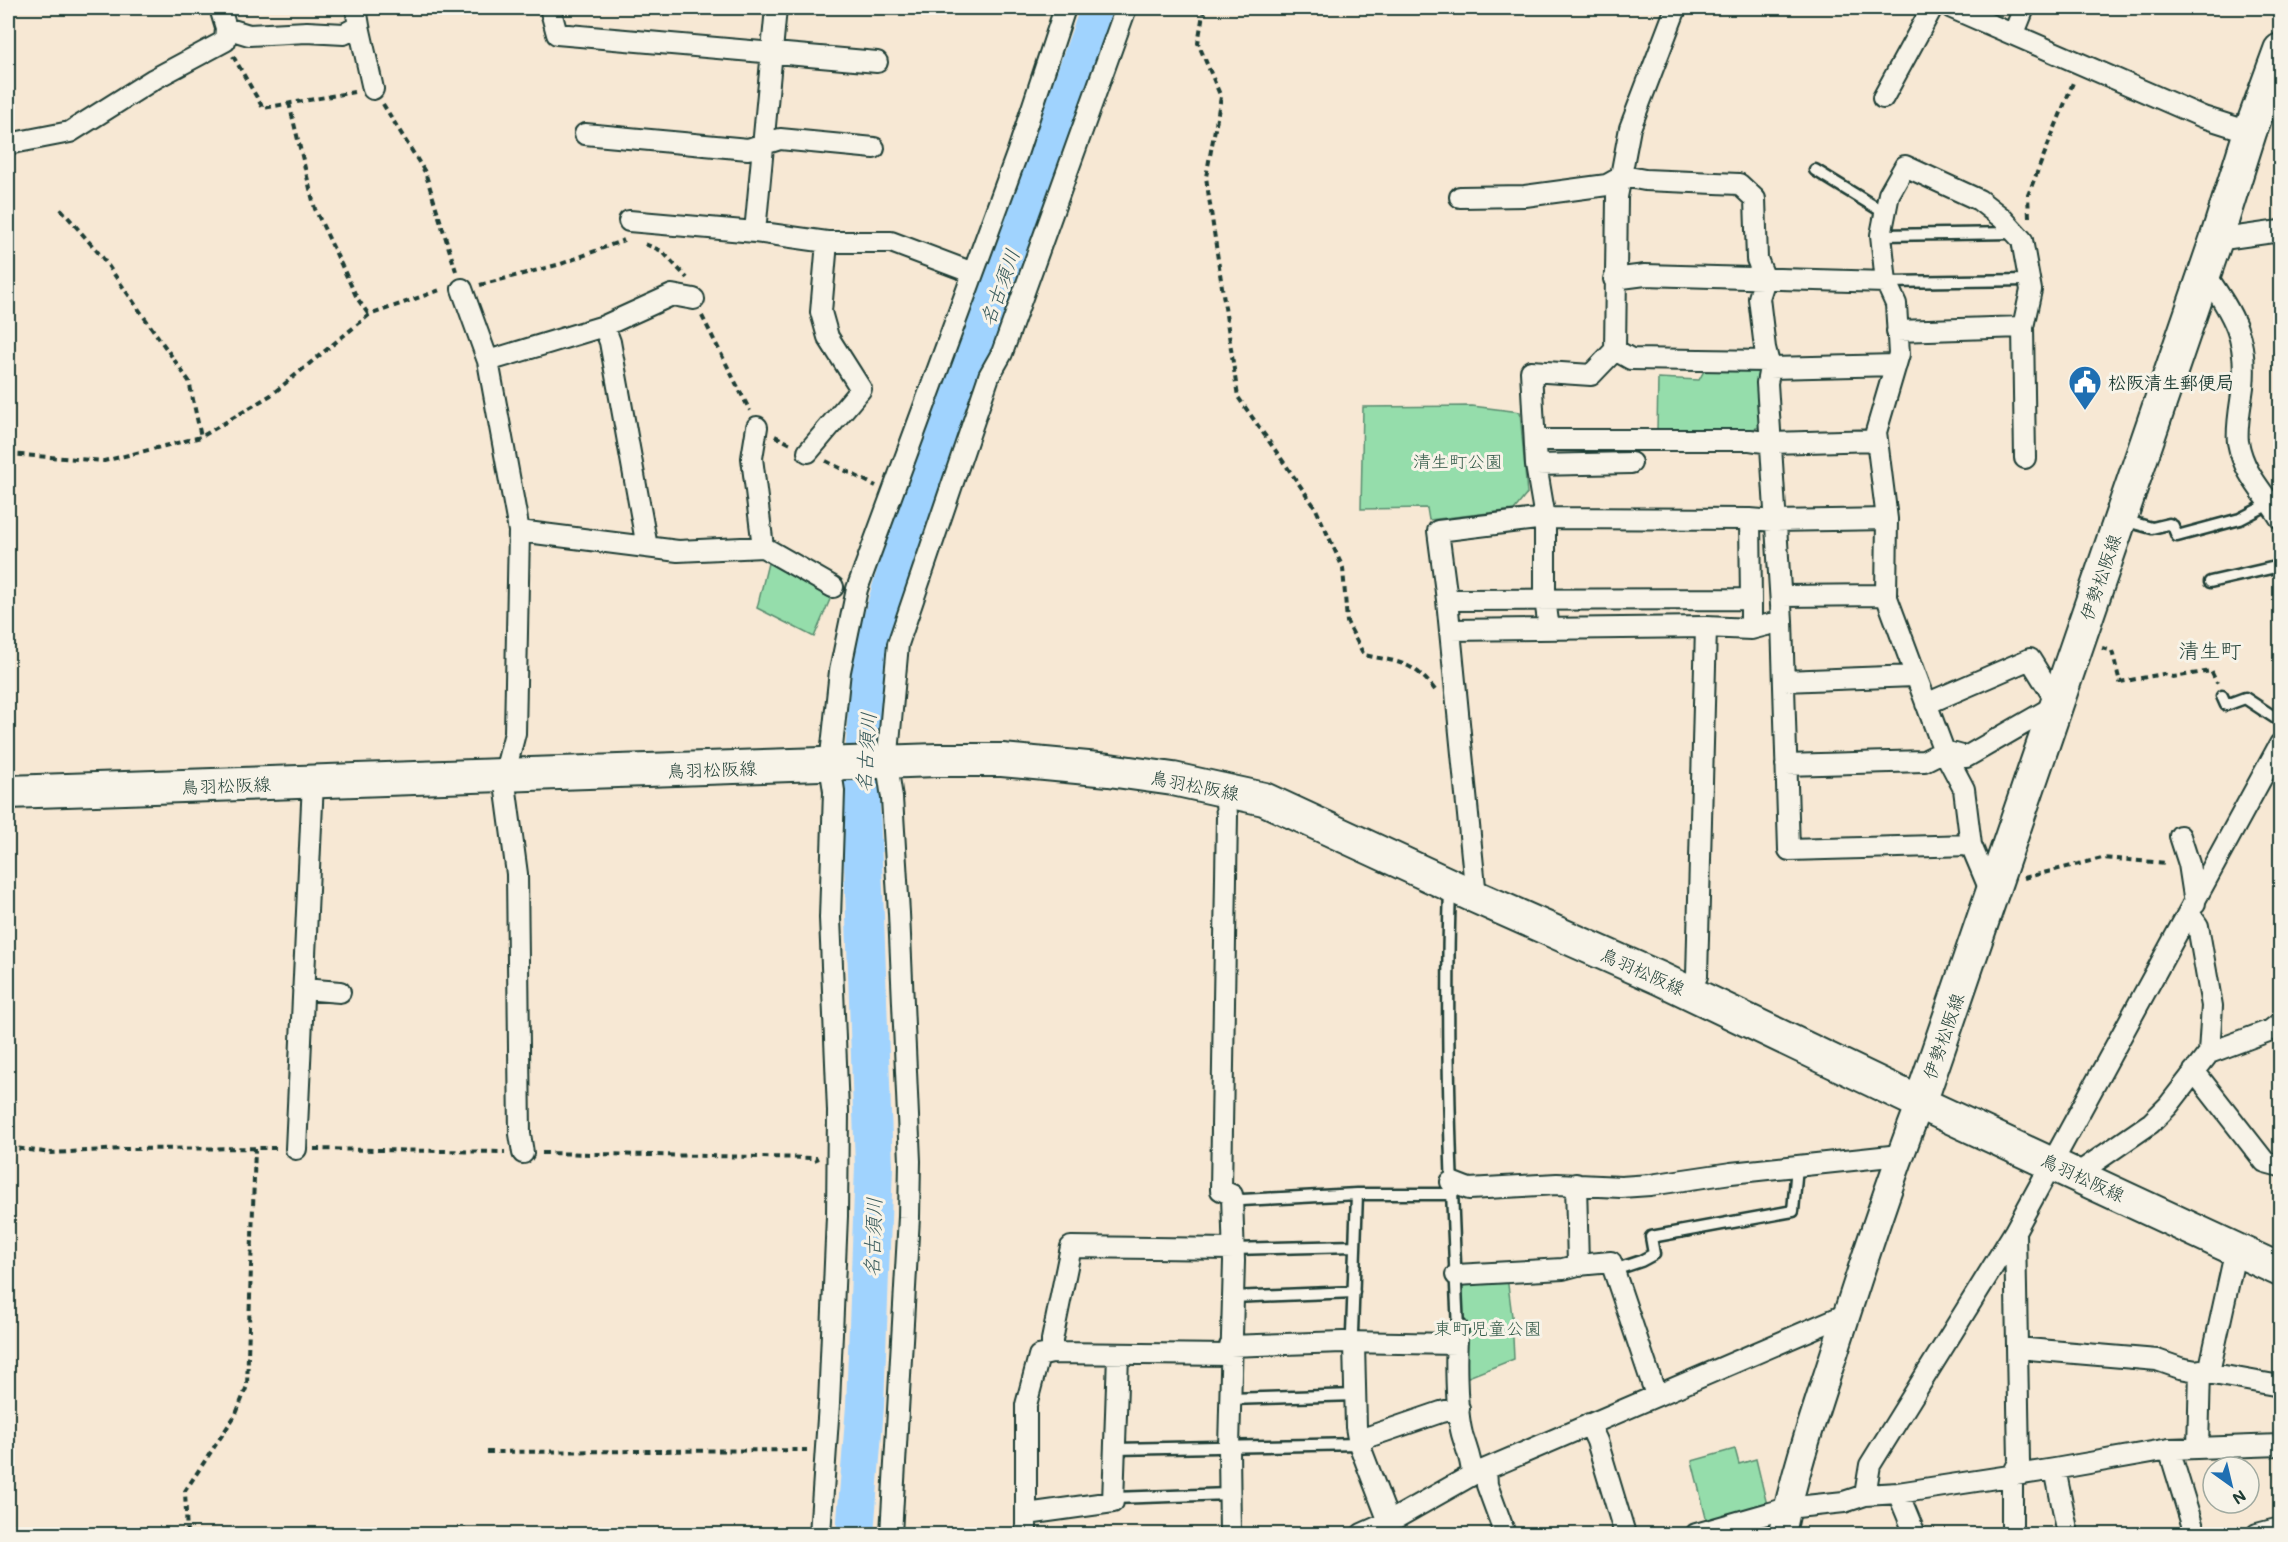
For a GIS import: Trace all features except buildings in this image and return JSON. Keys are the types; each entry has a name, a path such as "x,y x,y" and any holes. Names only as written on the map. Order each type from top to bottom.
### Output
{"main road":[{"name":"伊勢松阪線","path":"1920,1103 2216,240 2250,132 2269,96 2280,50"},
{"name":"鳥羽松阪線","path":"8,792 1002,760 1109,770 1173,779 1264,799 1688,992 1920,1103 2280,1270"}],"street":[{"path":"220,8 225,35"},
{"path":"550,8 558,34 877,62"},
{"path":"755,232 776,8"},
{"path":"820,1534 829,1392 837,1157 838,1111 830,918 834,791 831,765 840,671 857,589 1017,154 1065,8"},
{"path":"891,1534 909,1229 910,1161 899,913 887,764 898,644 989,376 1002,353 1126,8"},
{"path":"1549,629 1545,599 1545,518 1536,465 1531,371 1591,375 1615,350 1614,279 1617,197 1623,176 1630,128 1676,8"},
{"path":"1883,98 1932,8"},
{"path":"1952,8 2203,117 2250,132"},
{"path":"2014,33 2024,8"},
{"path":"8,144 70,132 225,35 307,32 345,34 357,17"},
{"path":"357,17 373,89"},
{"path":"585,134 748,149 780,140 874,148"},
{"path":"1993,890 1971,845 1964,789 1944,751 1914,676 1886,595 1887,519 1876,432 1899,354 1896,304 1886,282 1881,235 1889,194 1905,166 1979,200 2002,218 2019,237 2031,290 2023,327 2025,458"},
{"path":"1460,197 1537,194 1607,185 1623,176 1645,180 1739,184 1755,199 1756,259 1765,279 1759,298 1769,364 1767,383 1782,621 1789,850 1971,845"},
{"path":"630,230 755,232 827,242 891,242 974,273"},
{"path":"2216,240 2280,231"},
{"path":"808,452 861,389 828,337 821,312 827,242"},
{"path":"2204,272 2230,312 2241,337 2244,376 2238,441 2253,483 2275,511"},
{"path":"1614,279 1645,275 1886,282"},
{"path":"462,289 488,361 519,531 515,733 504,776 517,874 520,1134 523,1153"},
{"path":"488,361 604,326 672,296 694,299"},
{"path":"604,326 610,342 647,547"},
{"path":"1897,332 2023,327"},
{"path":"1615,350 1631,359 1769,364 1896,365"},
{"path":"758,427 752,458 763,547"},
{"path":"1534,441 1750,440 1771,443 1877,440"},
{"path":"1536,465 1630,463"},
{"path":"1463,891 1456,691 1438,531 1545,518 1775,521 1887,519"},
{"path":"1750,519 1751,629"},
{"path":"519,531 678,551 763,547 833,587"},
{"path":"1780,596 1886,595"},
{"path":"1447,600 1751,599"},
{"path":"1450,630 1706,627 1751,629 1782,621"},
{"path":"1688,992 1697,976 1706,627"},
{"path":"1786,765 1924,761 1944,751 1966,757 2058,704 2030,659 1926,704"},
{"path":"1784,681 1914,676"},
{"path":"1865,1495 1870,1465 2015,1231 2064,1169 2192,908 2280,744"},
{"path":"296,1149 313,782"},
{"path":"1225,790 1227,814 1221,1190 1232,1195 1234,1261 1229,1399 1230,1534"},
{"path":"2180,836 2189,864 2192,908 2198,926 2212,1006 2209,1053"},
{"path":"303,989 340,992"},
{"path":"2064,1169 2151,1123 2168,1106 2209,1053 2271,1030 2280,1023"},
{"path":"2194,1071 2265,1162 2280,1166"},
{"path":"1782,1534 1787,1509 1847,1314 1900,1155 1920,1103"},
{"path":"1451,1188 1576,1184 1621,1187 1650,1185 1900,1155"},
{"path":"1576,1184 1578,1265"},
{"path":"2013,1534 2012,1476 2019,1462 2015,1231"},
{"path":"1052,1353 1052,1340 1071,1247 1233,1250"},
{"path":"2198,1448 2204,1371 2236,1249"},
{"path":"1456,1275 1563,1269 1611,1262 1656,1395"},
{"path":"1362,1534 1389,1522 1479,1472 1847,1314"},
{"path":"1026,1534 1026,1405 1039,1356 1052,1353 1118,1355 1230,1350 1457,1337 1462,1433 1472,1460 1487,1485 1505,1534"},
{"path":"1354,1344 1356,1427 1359,1444 1389,1522"},
{"path":"2017,1348 2157,1360 2180,1368 2280,1386"},
{"path":"1027,1514 1113,1502 1118,1355"},
{"path":"1359,1444 1368,1437 1459,1408"},
{"path":"1589,1424 1597,1441 1626,1534"},
{"path":"1698,1534 1787,1509 1844,1502 1865,1495 1898,1493 2012,1476 2169,1449 2280,1445"},
{"path":"2169,1449 2195,1534"},
{"path":"2055,1469 2068,1534"},
{"path":"1898,1493 1915,1534"},
{"path":"2257,1534 2280,1528"}],"lane":[{"path":"1815,170 1885,213"},
{"path":"1881,235 2019,237"},
{"path":"1886,282 2030,280"},
{"path":"2120,519 2152,528 2169,524 2173,526 2177,536 2275,511"},
{"path":"2210,582 2280,566"},
{"path":"2222,696 2226,705 2246,698 2280,721"},
{"path":"1457,1337 1451,1188 1448,960 1463,891"},
{"path":"1614,1270 1654,1254 1651,1237 1793,1211 1797,1166"},
{"path":"1232,1195 1242,1200 1451,1188"},
{"path":"1354,1344 1352,1333 1357,1194"},
{"path":"1233,1250 1355,1246"},
{"path":"1232,1297 1354,1292"},
{"path":"1229,1399 1355,1395"},
{"path":"1115,1449 1359,1444"},
{"path":"1114,1498 1229,1494"}],"path":[{"path":"1204,8 1198,43 1221,97 1206,177 1238,398 1315,507 1343,568 1347,622 1365,655 1405,664 1423,674 1436,691 1456,691"},
{"path":"225,35 263,108 373,89 425,172 462,289"},
{"path":"2019,237 2029,230 2028,195 2081,63"},
{"path":"289,103 315,208 357,298 369,315"},
{"path":"62,209 102,257 189,381 201,437"},
{"path":"8,454 104,461 201,437 271,395 369,315 442,288 462,289 561,264 630,230"},
{"path":"641,242 662,251 686,276 694,299 758,427 892,495"},
{"path":"2079,640 2112,651 2120,682 2163,674 2173,677 2211,671 2222,696"},
{"path":"1993,890 2102,858 2189,864"},
{"path":"8,1147 51,1153 122,1149 255,1148 816,1158 820,1168"},
{"path":"187,1534 185,1491 236,1414 247,1386 255,1148"},
{"path":"487,1452 807,1449 809,1460"}],"green space":[{"path":"1704,371 1760,371 1763,426 1746,431 1657,431 1658,378 1699,380"},
{"name":"清生町公園","path":"1472,406 1520,412 1527,494 1514,510 1429,520 1427,508 1361,509 1363,407"},
{"path":"768,563 831,597 814,637 757,608"},
{"name":"東町児童公園","path":"1507,1277 1514,1359 1466,1378 1461,1278"},
{"path":"1735,1449 1739,1464 1756,1459 1767,1505 1707,1522 1692,1461"}],"waterway":[{"name":"名古須川","path":"855,1534 865,1406 874,1166 861,807 869,679 880,626 898,566 1100,8"}],"place":[{"name":"松阪清生郵便局","path":"2085,411"}],"district":[{"name":"清生町","path":"2210,649"}]}
